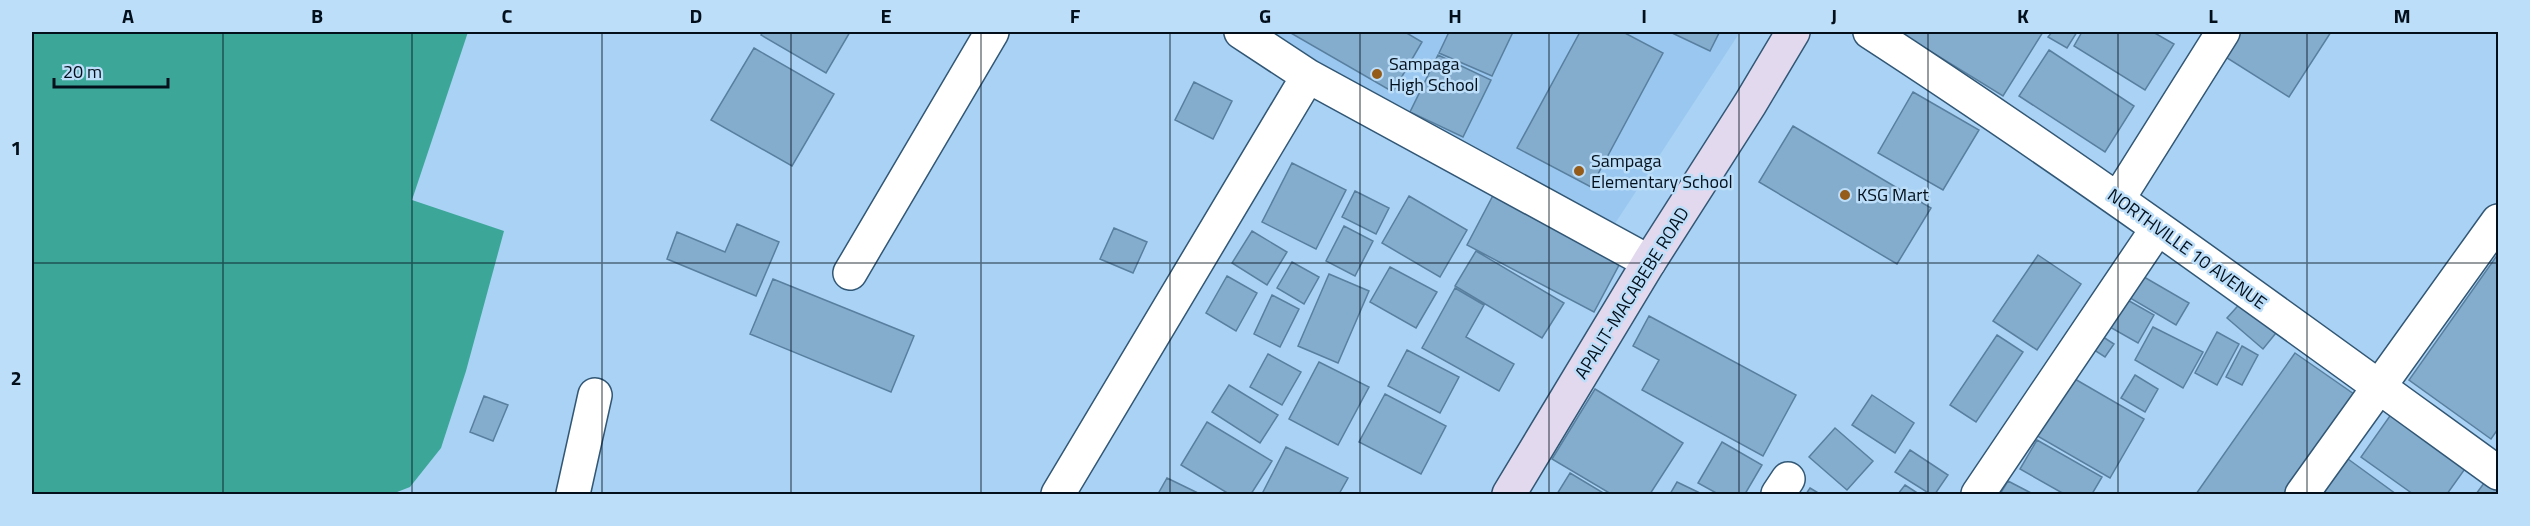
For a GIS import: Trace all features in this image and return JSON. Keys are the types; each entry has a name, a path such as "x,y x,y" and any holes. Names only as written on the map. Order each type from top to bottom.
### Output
{"main road":[{"name":"APALIT-MACABEBE ROAD","path":"1509,495 1649,262 1793,32"}],"street":[{"path":"850,273 992,32"},
{"path":"1241,32 1308,76 1649,262"},
{"name":"NORTHVILLE 10 AVENUE","path":"1870,32 1992,111 2118,199 2499,474"},
{"path":"2118,199 2223,32"},
{"path":"1058,495 1308,76"},
{"path":"2302,495 2499,220"},
{"path":"1978,495 2157,229"},
{"path":"573,495 595,395"}],"shaded area":[{"path":"32,32 468,32 412,200 504,231 466,371 441,448 410,487 392,494 32,494"},
{"name":"Sampaga Elementary School","path":"1258,32 1740,32 1614,225"}],"building":[{"path":"763,32 850,32 826,73 761,35"},
{"path":"1289,32 1405,32 1422,42 1393,92"},
{"path":"1449,32 1513,32 1492,76 1439,53"},
{"path":"1580,32 1623,32 1663,53 1591,187 1517,148"},
{"path":"1670,32 1717,32 1719,33 1710,51"},
{"path":"1899,32 2043,32 2003,96"},
{"path":"2052,32 2077,32 2067,48 2048,37"},
{"path":"2082,32 2153,32 2174,44 2145,90 2074,46"},
{"path":"2239,32 2331,32 2289,97 2224,56"},
{"path":"754,48 834,94 792,166 711,120"},
{"path":"2049,50 2134,106 2105,152 2019,96"},
{"path":"1438,55 1491,80 1463,137 1410,112"},
{"path":"1194,82 1232,101 1213,139 1175,120"},
{"path":"1913,92 1979,130 1943,190 1878,153"},
{"name":"KSG Mart","path":"1793,126 1931,208 1897,264 1759,182"},
{"path":"1292,163 1346,190 1316,249 1262,222"},
{"path":"1498,186 1625,254 1594,312 1467,245"},
{"path":"1355,191 1389,208 1376,234 1342,217"},
{"path":"1409,196 1467,230 1440,277 1382,243"},
{"path":"737,224 779,242 756,296 667,259 677,232 725,252"},
{"path":"1344,226 1373,241 1355,276 1326,261"},
{"path":"1114,228 1147,242 1133,273 1100,259"},
{"path":"1252,231 1287,252 1267,285 1232,263"},
{"path":"1476,251 1564,303 1542,338 1455,286"},
{"path":"2498,254 2498,429 2491,439 2409,380"},
{"path":"2038,255 2081,284 2037,350 1993,321"},
{"path":"1292,262 1319,277 1304,304 1277,288"},
{"path":"1390,267 1437,292 1416,328 1370,302"},
{"path":"2132,270 2189,303 2176,325 2120,292"},
{"path":"1329,274 1369,291 1338,363 1298,346"},
{"path":"1227,276 1257,293 1236,331 1206,313"},
{"path":"773,279 914,336 891,392 750,334"},
{"path":"1455,288 1484,305 1466,337 1514,364 1499,391 1422,348"},
{"path":"2117,294 2154,315 2138,343 2101,322"},
{"path":"1272,295 1299,309 1280,347 1254,334"},
{"path":"2245,298 2280,328 2263,349 2227,318"},
{"path":"1649,316 1796,395 1763,456 1642,390 1659,360 1633,346"},
{"path":"2153,327 2203,352 2183,388 2135,360"},
{"path":"2217,332 2239,344 2217,385 2195,373"},
{"path":"2097,333 2114,344 2105,357 2088,346"},
{"path":"1997,335 2023,352 1976,422 1950,405"},
{"path":"2242,346 2258,355 2242,385 2226,377"},
{"path":"1407,350 1459,377 1440,413 1388,386"},
{"path":"2295,353 2361,399 2294,494 2196,494"},
{"path":"1268,354 1301,372 1282,405 1250,387"},
{"path":"1319,362 1369,387 1338,445 1289,419"},
{"path":"2068,375 2144,419 2110,478 2034,434"},
{"path":"2135,375 2158,389 2145,412 2121,398"},
{"path":"1229,385 1278,415 1260,443 1212,412"},
{"path":"1595,389 1683,443 1650,494 1611,494 1552,459"},
{"path":"1385,394 1446,426 1421,474 1359,442"},
{"path":"1872,395 1914,423 1895,453 1852,425"},
{"path":"484,396 508,405 493,441 470,432"},
{"path":"2392,413 2467,466 2447,494 2413,494 2361,457"},
{"path":"1207,422 1272,461 1251,494 1229,494 1181,465"},
{"path":"1835,428 1873,461 1847,490 1809,457"},
{"path":"2037,440 2102,477 2092,494 2064,494 2020,469"},
{"path":"1722,442 1762,465 1745,494 1718,494 1698,483"},
{"path":"1286,447 1348,478 1339,494 1262,494"},
{"path":"1910,450 1948,475 1935,494 1930,494 1895,472"},
{"path":"2348,459 2396,494 2322,494"},
{"path":"1570,473 1605,494 1557,494"},
{"path":"2490,475 2498,481 2498,494 2476,494"},
{"path":"1167,478 1200,494 1158,494"},
{"path":"2008,481 2033,494 2000,494"},
{"path":"1677,482 1702,494 1670,494"},
{"path":"1905,485 1919,494 1898,494"},
{"path":"1810,488 1820,494 1806,494"}],"place":[{"name":"Sampaga High School","path":"1377,74"},
{"name":"Sampaga Elementary School","path":"1579,171"},
{"name":"KSG Mart","path":"1845,195"}]}
